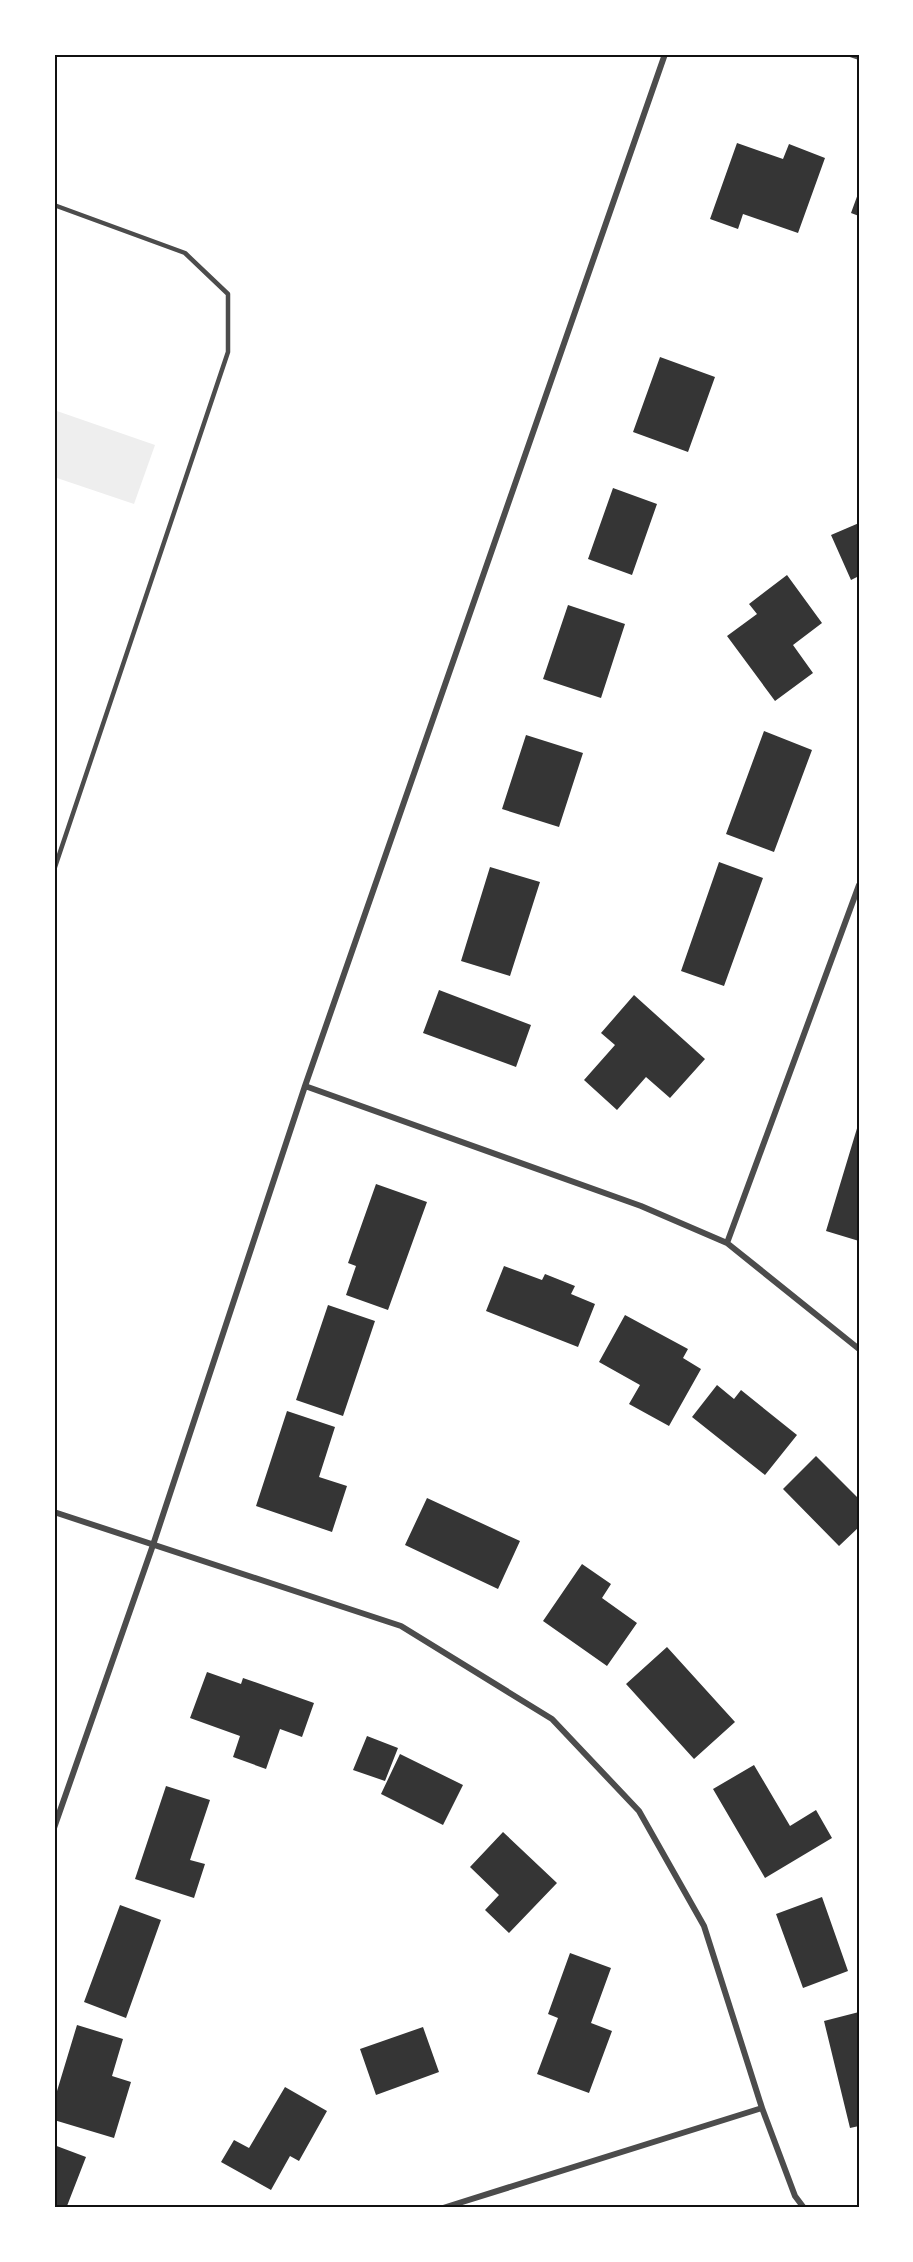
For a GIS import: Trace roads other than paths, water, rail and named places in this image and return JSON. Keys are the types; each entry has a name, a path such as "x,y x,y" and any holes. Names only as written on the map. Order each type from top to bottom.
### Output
{"street":[{"path":"54,1828 153,1545 304,1086 665,54"},
{"path":"850,54 859,57"},
{"path":"727,1243 859,885"},
{"path":"304,1086 641,1206 727,1243 859,1349"},
{"path":"54,1512 400,1626 552,1719 639,1811 704,1926 762,2108 795,2196 804,2208"},
{"path":"443,2208 762,2108"}],"lane":[{"path":"54,206 185,253 228,294 228,352 54,870"}]}
